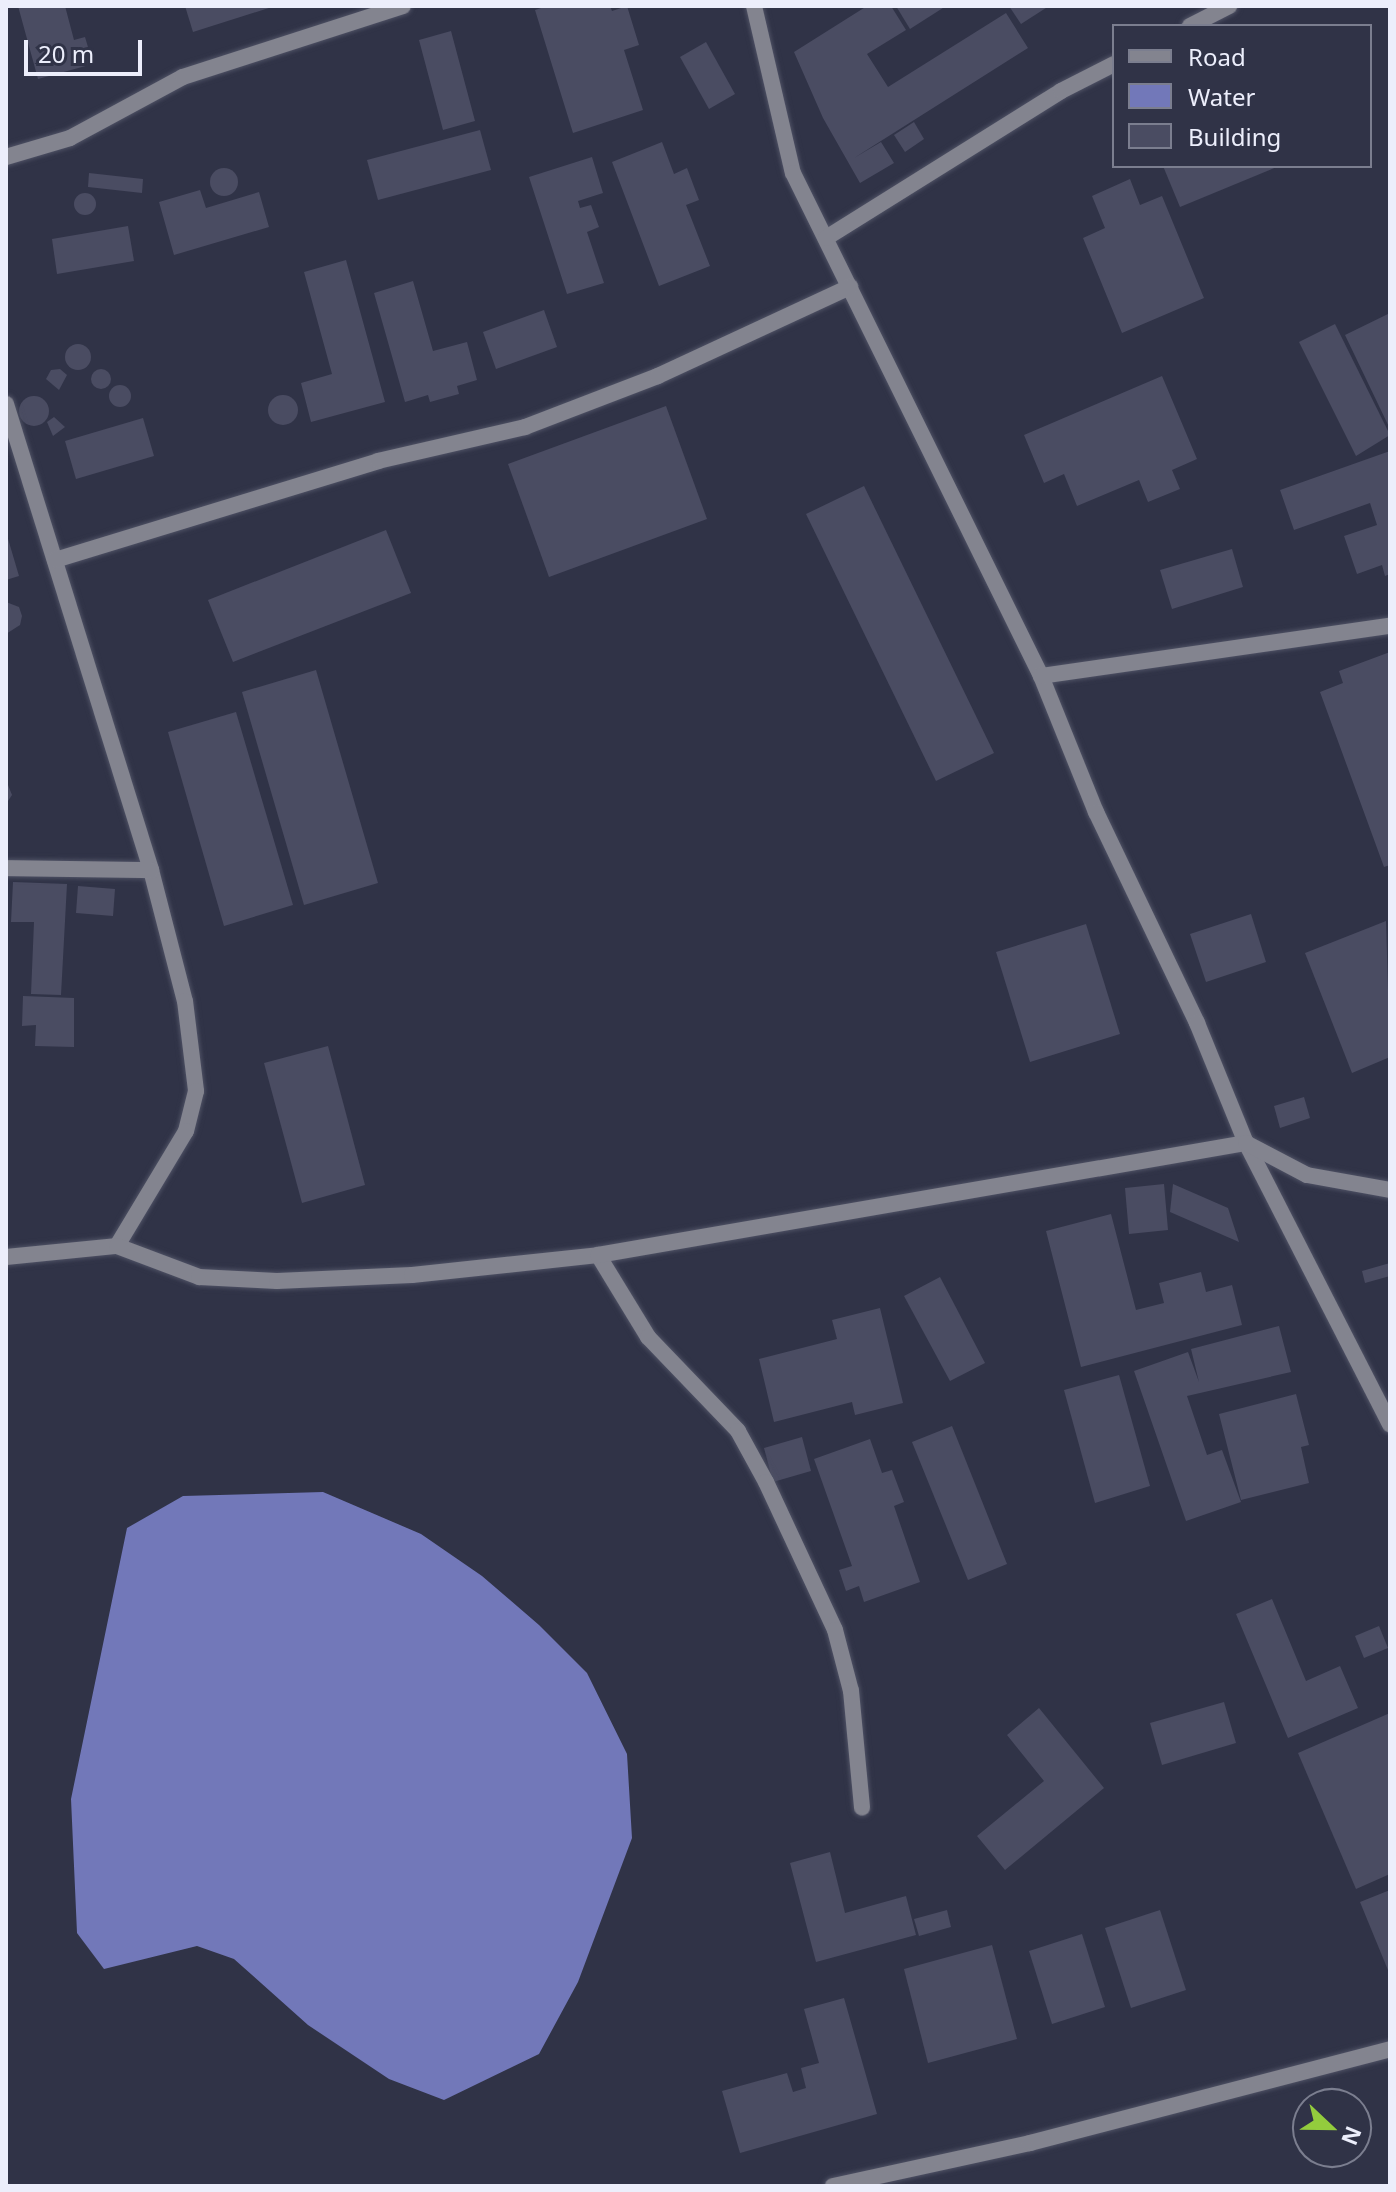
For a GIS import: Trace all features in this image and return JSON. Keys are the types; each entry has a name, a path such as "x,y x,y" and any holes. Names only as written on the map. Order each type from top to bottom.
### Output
{"street":[{"path":"6,157 70,138 183,77 403,6"},
{"path":"754,6 793,173 1041,676 1096,812 1197,1023 1246,1143 1390,1424"},
{"path":"1194,24 1229,6"},
{"path":"826,238 1061,91 1112,65"},
{"path":"55,560 378,461 525,427 658,376 850,287"},
{"path":"6,404 13,452 55,560 151,870 185,1001 196,1091 186,1131 117,1246"},
{"path":"1041,676 1390,626"},
{"path":"6,868 151,870"},
{"path":"6,1257 117,1246 199,1277 277,1281 412,1275 598,1255 1246,1143 1307,1175 1390,1190"},
{"path":"598,1255 648,1337 738,1431 766,1482 835,1630 851,1691 862,1807"},
{"path":"833,2186 1030,2143 1390,2049"}],"water":[{"path":"323,1492 421,1534 482,1576 539,1625 587,1673 627,1754 632,1838 578,1982 539,2054 444,2100 389,2079 308,2025 234,1959 197,1946 104,1969 77,1933 71,1799 127,1528 183,1496"}],"building":[{"path":"18,6 65,6 74,40 85,37 93,64 38,79"},
{"path":"185,6 272,6 272,7 193,32"},
{"path":"547,6 610,6 612,11 627,6 639,45 624,50 643,110 573,133 535,10"},
{"path":"867,6 891,6 906,30 867,54 888,87 1006,13 1028,48 854,158 881,142 894,163 860,183 823,118 794,52"},
{"path":"896,6 946,6 910,29"},
{"path":"1009,6 1049,6 1021,24"},
{"path":"451,31 475,121 443,130 419,40"},
{"path":"706,42 735,94 709,109 680,57"},
{"path":"914,122 924,139 905,152 894,135"},
{"path":"480,130 491,170 378,200 367,160"},
{"path":"662,142 674,174 687,168 699,200 686,205 710,266 659,286 612,162"},
{"path":"592,157 603,193 578,201 580,208 591,205 599,227 587,232 604,283 567,294 529,177"},
{"path":"224,168 234,172 238,182 234,192 224,196 214,192 210,182 214,172"},
{"path":"1164,168 1274,168 1180,207"},
{"path":"89,173 143,179 142,193 88,187"},
{"path":"1130,179 1140,205 1162,196 1204,298 1122,333 1083,238 1105,228 1092,196"},
{"path":"200,190 206,208 259,192 269,227 174,255 159,202"},
{"path":"85,193 93,196 96,204 93,212 85,215 77,212 74,204 77,196"},
{"path":"128,226 134,261 57,274 52,239"},
{"path":"346,260 385,402 311,422 301,383 332,374 304,272"},
{"path":"413,281 433,351 467,342 477,380 457,386 459,394 430,402 428,395 405,402 374,293"},
{"path":"544,310 557,347 496,369 483,332"},
{"path":"1390,313 1390,429 1345,335"},
{"path":"1335,324 1390,435 1356,456 1299,342"},
{"path":"78,344 87,348 91,357 87,366 78,370 69,366 65,357 69,348"},
{"path":"60,369 67,375 59,390 46,379 51,370"},
{"path":"101,369 108,372 111,379 108,386 101,389 94,386 91,379 94,372"},
{"path":"1162,376 1197,459 1172,470 1180,489 1148,502 1139,480 1077,506 1064,474 1044,483 1024,435"},
{"path":"120,385 131,396 120,407 109,396"},
{"path":"283,395 294,399 298,410 294,421 283,425 272,421 268,410 272,399"},
{"path":"34,396 40,397 48,405 48,417 40,425 34,426 28,425 20,417 19,411 20,405 28,397"},
{"path":"666,406 707,519 549,577 508,464"},
{"path":"54,417 65,427 53,436 47,422"},
{"path":"143,418 154,456 76,479 65,441"},
{"path":"1390,451 1390,574 1385,576 1382,565 1357,574 1344,536 1377,525 1370,503 1294,530 1280,490"},
{"path":"864,486 994,753 936,781 806,514"},
{"path":"386,530 411,593 233,662 208,600"},
{"path":"6,532 19,576 6,580"},
{"path":"1232,549 1243,587 1172,609 1160,570"},
{"path":"6,602 19,607 22,616 20,625 6,634"},
{"path":"1390,652 1390,865 1384,867 1320,692 1343,683 1339,671"},
{"path":"316,670 378,883 304,905 242,692"},
{"path":"236,712 293,905 224,926 168,732"},
{"path":"6,780 12,795 6,804"},
{"path":"13,882 67,884 61,995 31,994 34,922 11,922"},
{"path":"78,886 115,889 113,916 76,913"},
{"path":"1251,914 1266,962 1206,982 1190,934"},
{"path":"1386,921 1390,1057 1352,1073 1305,953"},
{"path":"1086,924 1120,1034 1030,1062 996,952"},
{"path":"23,996 74,998 74,1047 35,1046 36,1025 22,1026"},
{"path":"328,1046 365,1185 302,1203 264,1063"},
{"path":"1304,1097 1310,1118 1280,1128 1274,1106"},
{"path":"1164,1184 1168,1230 1129,1234 1125,1188"},
{"path":"1173,1184 1228,1208 1239,1242 1170,1212"},
{"path":"1111,1214 1136,1310 1164,1303 1159,1283 1201,1272 1206,1292 1232,1285 1242,1325 1081,1367 1046,1231"},
{"path":"1390,1263 1390,1276 1365,1283 1362,1271"},
{"path":"940,1277 985,1363 950,1381 904,1296"},
{"path":"880,1308 903,1403 855,1415 852,1402 774,1422 759,1359 837,1339 832,1320"},
{"path":"1279,1326 1291,1372 1187,1396 1207,1455 1222,1450 1241,1502 1186,1521 1134,1371 1188,1352 1199,1382 1191,1349"},
{"path":"1119,1375 1150,1486 1095,1503 1064,1390"},
{"path":"1296,1394 1309,1445 1301,1447 1309,1483 1241,1500 1219,1414"},
{"path":"952,1426 1007,1564 968,1580 912,1442"},
{"path":"802,1437 811,1471 773,1482 764,1448"},
{"path":"870,1439 882,1473 892,1470 904,1502 894,1506 920,1582 864,1602 859,1586 846,1591 839,1570 852,1566 814,1459"},
{"path":"1272,1599 1306,1681 1340,1666 1358,1708 1288,1738 1236,1614"},
{"path":"1379,1626 1388,1648 1364,1658 1355,1636"},
{"path":"1224,1702 1236,1743 1162,1765 1150,1723"},
{"path":"1039,1708 1104,1788 1005,1870 977,1836 1044,1781 1007,1735"},
{"path":"1390,1713 1390,1874 1356,1889 1298,1753"},
{"path":"830,1852 845,1913 906,1896 916,1935 816,1962 790,1863"},
{"path":"1390,1890 1390,1975 1360,1902"},
{"path":"947,1910 951,1927 919,1936 914,1919"},
{"path":"1160,1910 1186,1990 1131,2008 1105,1928"},
{"path":"1082,1934 1105,2007 1052,2024 1029,1951"},
{"path":"992,1945 1017,2039 928,2063 904,1969"},
{"path":"844,1998 877,2114 740,2153 722,2091 787,2073 793,2092 806,2088 801,2068 819,2063 804,2009"}]}
